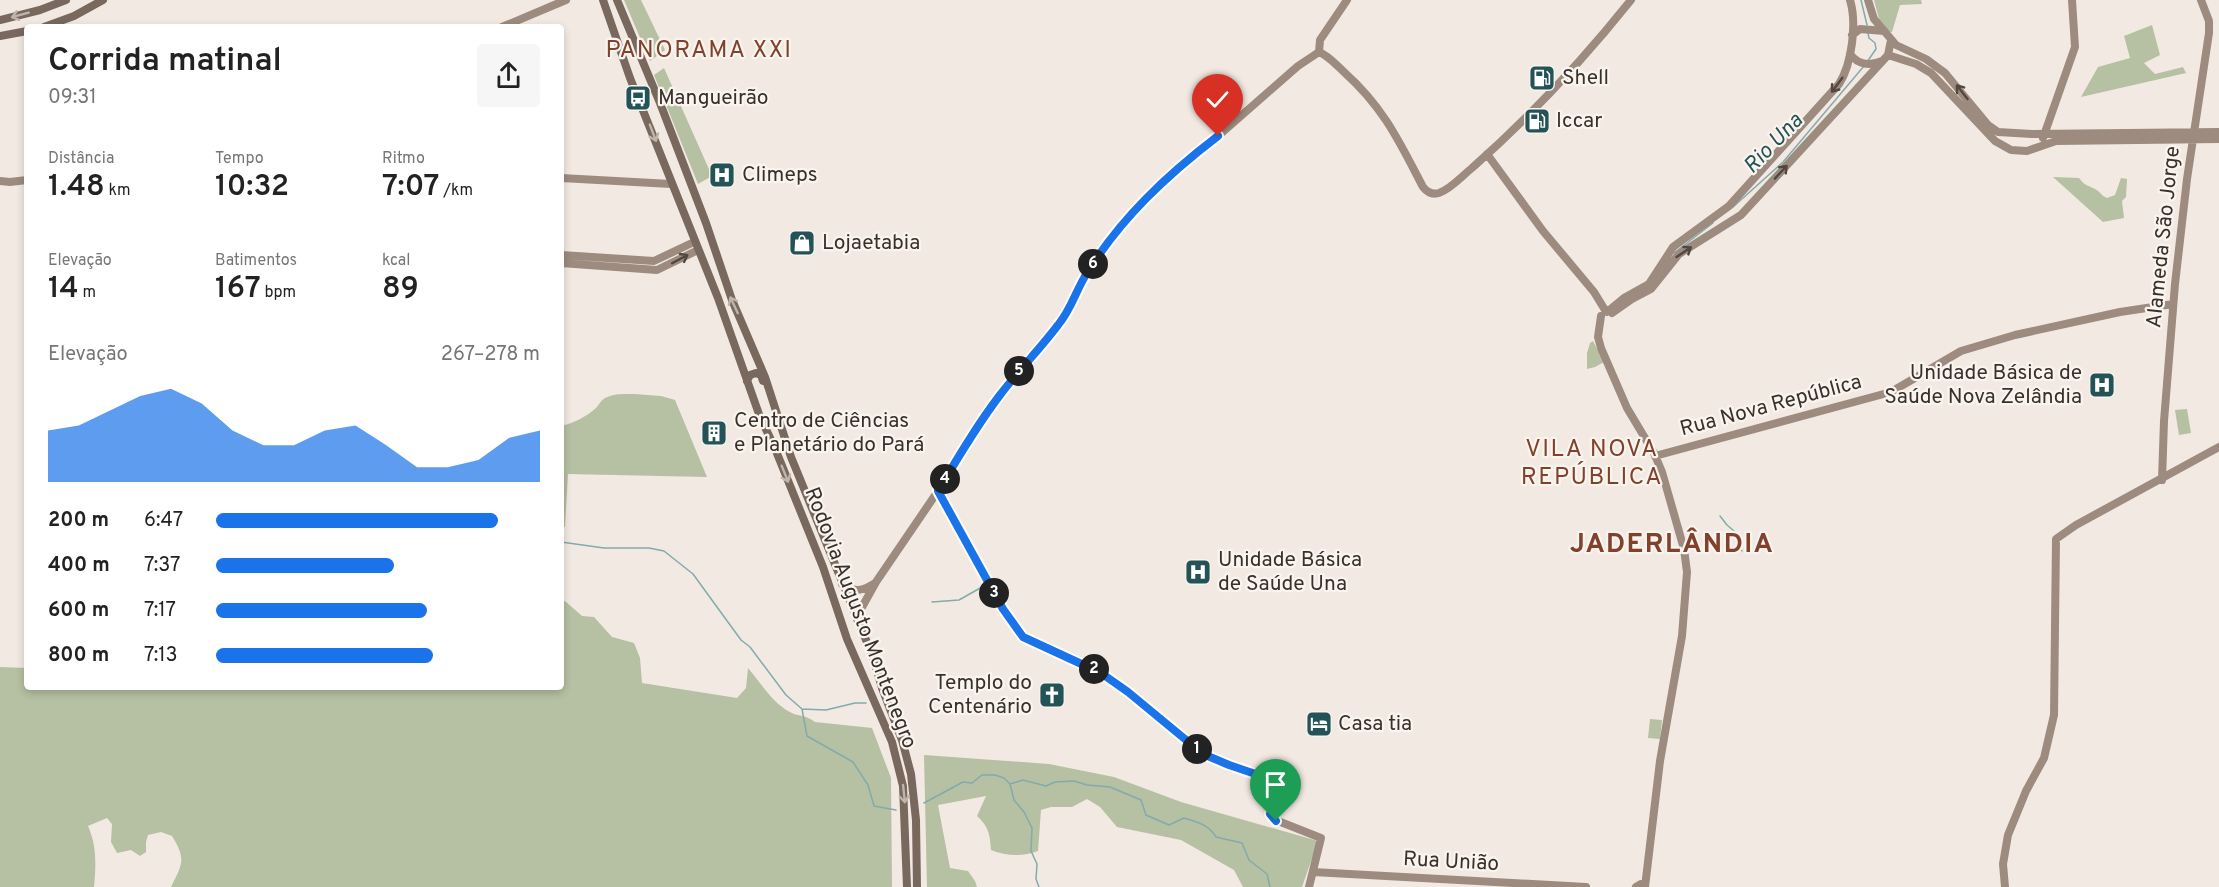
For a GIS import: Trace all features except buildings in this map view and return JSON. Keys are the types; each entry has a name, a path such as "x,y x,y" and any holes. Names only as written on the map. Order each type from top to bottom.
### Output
{"main road":[{"path":"0,20 40,10 66,0"},
{"path":"52,24 74,16 103,0"},
{"name":"Rodovia Augusto Montenegro","path":"603,0 630,78 718,298 747,381 823,567 848,639 892,742 903,786 907,887"},
{"name":"Rodovia Augusto Montenegro","path":"617,0 660,103 732,300 778,410 791,457 857,619 902,740 912,774 916,820 917,887"},
{"path":"0,36 24,32"},
{"path":"726,325 733,333 746,366 753,364 758,358"},
{"path":"747,381 750,375 759,373 772,405 778,410"}],"street":[{"path":"509,24 566,0"},
{"path":"1319,52 1320,40 1347,0"},
{"path":"1319,52 1352,79 1387,119 1423,187 1433,194 1443,192 1487,154 1547,96 1631,0"},
{"path":"1636,887 1639,884 1645,887 1660,761 1682,636 1687,572 1684,549 1668,490 1655,456 1627,408 1608,365 1599,342 1599,329 1604,312 1649,284 1673,247 1729,206 1839,84 1846,73 1854,32 1854,16 1850,0"},
{"path":"1868,0 1874,19 1894,43 1941,69 1988,125 1998,132 2193,135 2219,138"},
{"path":"2038,147 2074,47 2072,0"},
{"name":"Alameda São Jorge","path":"2162,480 2164,421 2174,304 2193,135 2209,33 2209,21 2201,0"},
{"path":"1854,32 1874,29 1884,32"},
{"path":"1604,312 1651,289 1679,254 1741,215 1888,58 1894,43"},
{"path":"857,619 876,582 998,397 1065,316 1086,274 1130,214 1185,162 1298,66 1319,52"},
{"path":"1850,54 1859,63 1872,64 1888,58 1916,64 1931,73 1995,141 2007,148 2027,151 2056,141 2219,132"},
{"path":"2007,148 2006,141 2009,133"},
{"path":"2032,134 2038,147"},
{"path":"1487,154 1604,312"},
{"path":"564,177 671,184"},
{"path":"0,181 24,180"},
{"path":"564,255 654,261 696,246"},
{"path":"564,263 657,270 696,246"},
{"name":"Rua Nova República","path":"1655,456 1895,389 1961,351 2015,334 2120,312 2174,304"},
{"path":"2005,887 2003,860 2008,836 2026,791 2044,758 2054,715 2056,539 2076,525 2219,447"},
{"path":"938,491 1003,609 1023,637 1101,673 1128,692 1203,754 1279,782 1270,814 1273,819 1322,838 1309,887"},
{"path":"841,583 852,590 860,590 876,582"},
{"name":"Rua União","path":"1313,872 1586,887"}],"green space":[{"path":"624,0 641,0 665,50 650,61"},
{"path":"1874,0 1921,0 1922,4 1900,5 1892,32 1889,32 1879,19"},
{"path":"2152,25 2160,55 2144,63 2155,74 2183,67 2186,73 2081,97 2098,67 2130,58 2124,36"},
{"path":"664,68 712,176 698,184 654,75"},
{"path":"2053,177 2079,178 2107,198 2115,195 2121,178 2127,179 2126,197 2122,201 2124,218 2103,222"},
{"path":"1593,341 1604,362 1587,369 1587,353"},
{"path":"619,394 661,396 675,400 707,477 568,474 564,527 564,425 584,417 608,396"},
{"path":"2187,409 2191,433 2179,435 2175,410"},
{"path":"564,602 582,616 594,617 612,637 634,643 640,658 642,683 737,698 746,688 748,668 771,697 791,713 815,722 872,728 891,778 892,887 171,887 181,861 179,850 172,836 161,832 148,835 146,852 140,856 131,850 117,853 111,842 112,824 107,818 88,826 94,849 94,887 0,887 0,667 24,668 24,690 564,690"},
{"path":"1650,719 1662,720 1660,739 1648,738"},
{"path":"924,755 1049,764 1114,777 1181,802 1318,841 1302,887 1243,887 1234,870 1181,840 1117,827 1100,807 1087,799 1072,807 1051,807 1041,810 1038,851 1014,855 991,850 988,831 977,816 986,796 938,805 950,868 968,871 977,887 927,887"}],"waterway":[{"name":"Rio Una","path":"1861,0 1867,25"},
{"name":"Rio Una","path":"1867,62 1876,49 1868,33"},
{"name":"Rio Una","path":"1733,207 1783,162 1864,66"},
{"name":"Rio Una","path":"1674,253 1713,223"},
{"path":"1720,516 1741,537 1738,545 1742,551"},
{"path":"564,542 604,548 649,548 664,551 693,574 741,640 750,647 786,695 802,709 807,736 853,762 868,785 874,806 896,810"},
{"path":"932,602 959,600 982,587"},
{"path":"802,709 826,710 855,703 866,703"},
{"path":"924,803 963,782 972,783 982,775 1004,778 1010,784 1014,800 1024,812 1032,828 1031,851 1037,864 1036,879 1039,887"},
{"path":"1010,784 1023,780 1046,786 1055,782 1074,781 1087,785 1110,787 1141,800 1146,815 1169,825 1184,818 1206,827 1216,837 1242,843 1249,860 1267,874 1270,887"}],"place":[{"name":"Shell","path":"1542,78"},
{"name":"Mangueirão","path":"638,98"},
{"name":"Iccar","path":"1537,121"},
{"name":"Climeps","path":"722,175"},
{"name":"Lojaetabia","path":"802,243"},
{"name":"Unidade Básica de Saúde Nova Zelândia","path":"2102,385"},
{"name":"Centro de Ciências e Planetário do Pará","path":"714,433"},
{"name":"Unidade Básica de Saúde Una","path":"1198,572"},
{"name":"Templo do Centenário","path":"1052,695"},
{"name":"Casa tia","path":"1319,724"}],"district":[{"name":"PANORAMA XXI","path":"699,51"},
{"name":"VILA NOVA REPÚBLICA","path":"1592,464"},
{"name":"JADERLÂNDIA","path":"1672,545"}],"route":[{"path":"1218,136 1160,184 1116,231 1086,274 1065,316 998,397 938,491 1003,609 1023,637 1092,667 1128,692 1203,754 1279,782 1270,814 1276,821"}]}
